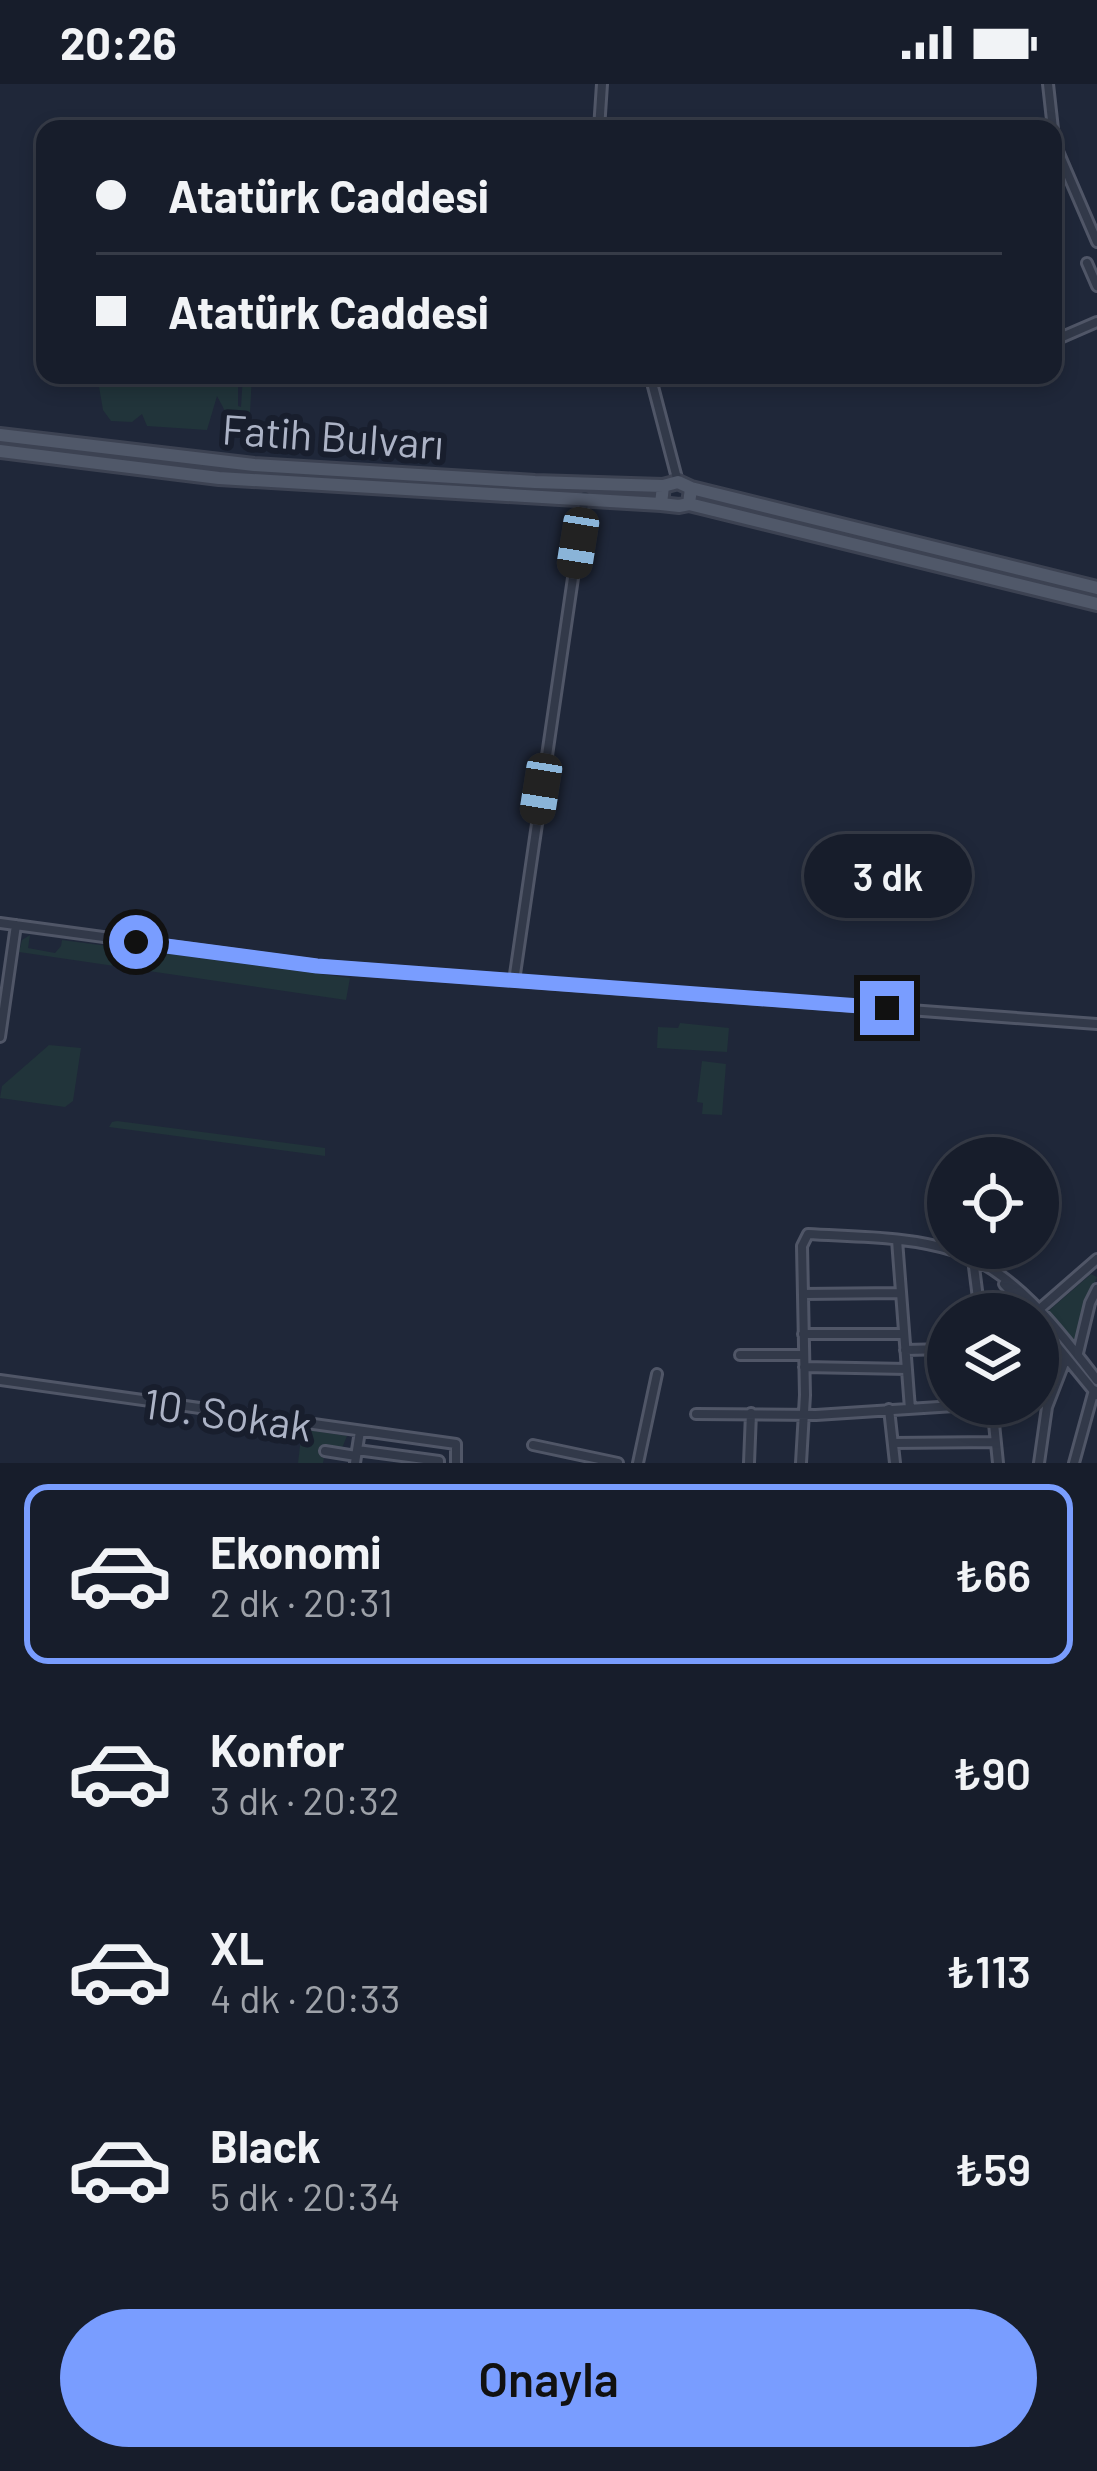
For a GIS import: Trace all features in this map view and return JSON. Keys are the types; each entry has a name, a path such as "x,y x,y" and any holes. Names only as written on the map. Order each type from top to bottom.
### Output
{"main road":[{"name":"Fatih Bulvarı","path":"0,435 234,463 684,485 1097,588"},
{"name":"Fatih Bulvarı","path":"0,451 218,478 688,504 1097,604"},
{"path":"684,485 688,504"},
{"path":"661,504 663,486"}],"street":[{"path":"600,120 602,84"},
{"path":"1048,84 1052,120"},
{"path":"1062,161 1097,242"},
{"path":"1087,263 1097,286"},
{"path":"1062,337 1097,322"},
{"path":"653,384 684,485"},
{"path":"514,981 584,499 591,487 614,485"},
{"path":"0,923 317,966 1097,1024"},
{"path":"0,1037 16,925"},
{"path":"801,1463 802,1246 808,1234 927,1244"},
{"path":"897,1240 910,1408"},
{"path":"1058,1293 1097,1259"},
{"path":"1087,1268 1097,1272"},
{"path":"989,1269 1021,1293"},
{"path":"1077,1354 1097,1289"},
{"path":"803,1294 900,1293"},
{"path":"803,1334 904,1334"},
{"path":"1059,1337 1077,1354 1096,1388 1073,1463"},
{"path":"905,1350 927,1349"},
{"path":"1059,1349 1096,1388"},
{"path":"740,1355 804,1355"},
{"path":"1039,1463 1047,1407 1066,1358"},
{"path":"804,1367 907,1370"},
{"path":"638,1463 657,1374"},
{"name":"10. Sokak","path":"0,1380 456,1444 456,1463"},
{"path":"696,1414 816,1415 927,1407"},
{"path":"889,1409 896,1463"},
{"path":"749,1463 751,1413"},
{"path":"992,1425 998,1463"},
{"path":"356,1456 360,1431"},
{"path":"893,1443 995,1442"},
{"path":"533,1445 618,1463"},
{"path":"325,1451 439,1463"}],"shaded area":[{"path":"99,384 238,384 241,407 242,384 252,384 250,413 225,411 217,396 207,430 147,426 142,414 132,422 111,421 103,410"},
{"path":"0,438 586,487 580,495 285,477 0,448"},
{"path":"30,935 28,948 55,953 62,940 350,978 346,1000 19,952 22,940"},
{"path":"680,1023 729,1028 727,1052 657,1048 658,1027 678,1028"},
{"path":"49,1045 81,1048 73,1101 65,1107 0,1098 2,1086"},
{"path":"702,1061 726,1064 722,1115 702,1114 703,1103 697,1102"},
{"path":"117,1121 325,1148 325,1156 109,1127"},
{"path":"1091,1274 1097,1277 1075,1345 1059,1327 1059,1302"},
{"path":"302,1429 347,1436 342,1448 323,1445 323,1463 298,1463"}],"route":[{"path":"136,942 317,966 887,1008"}]}
